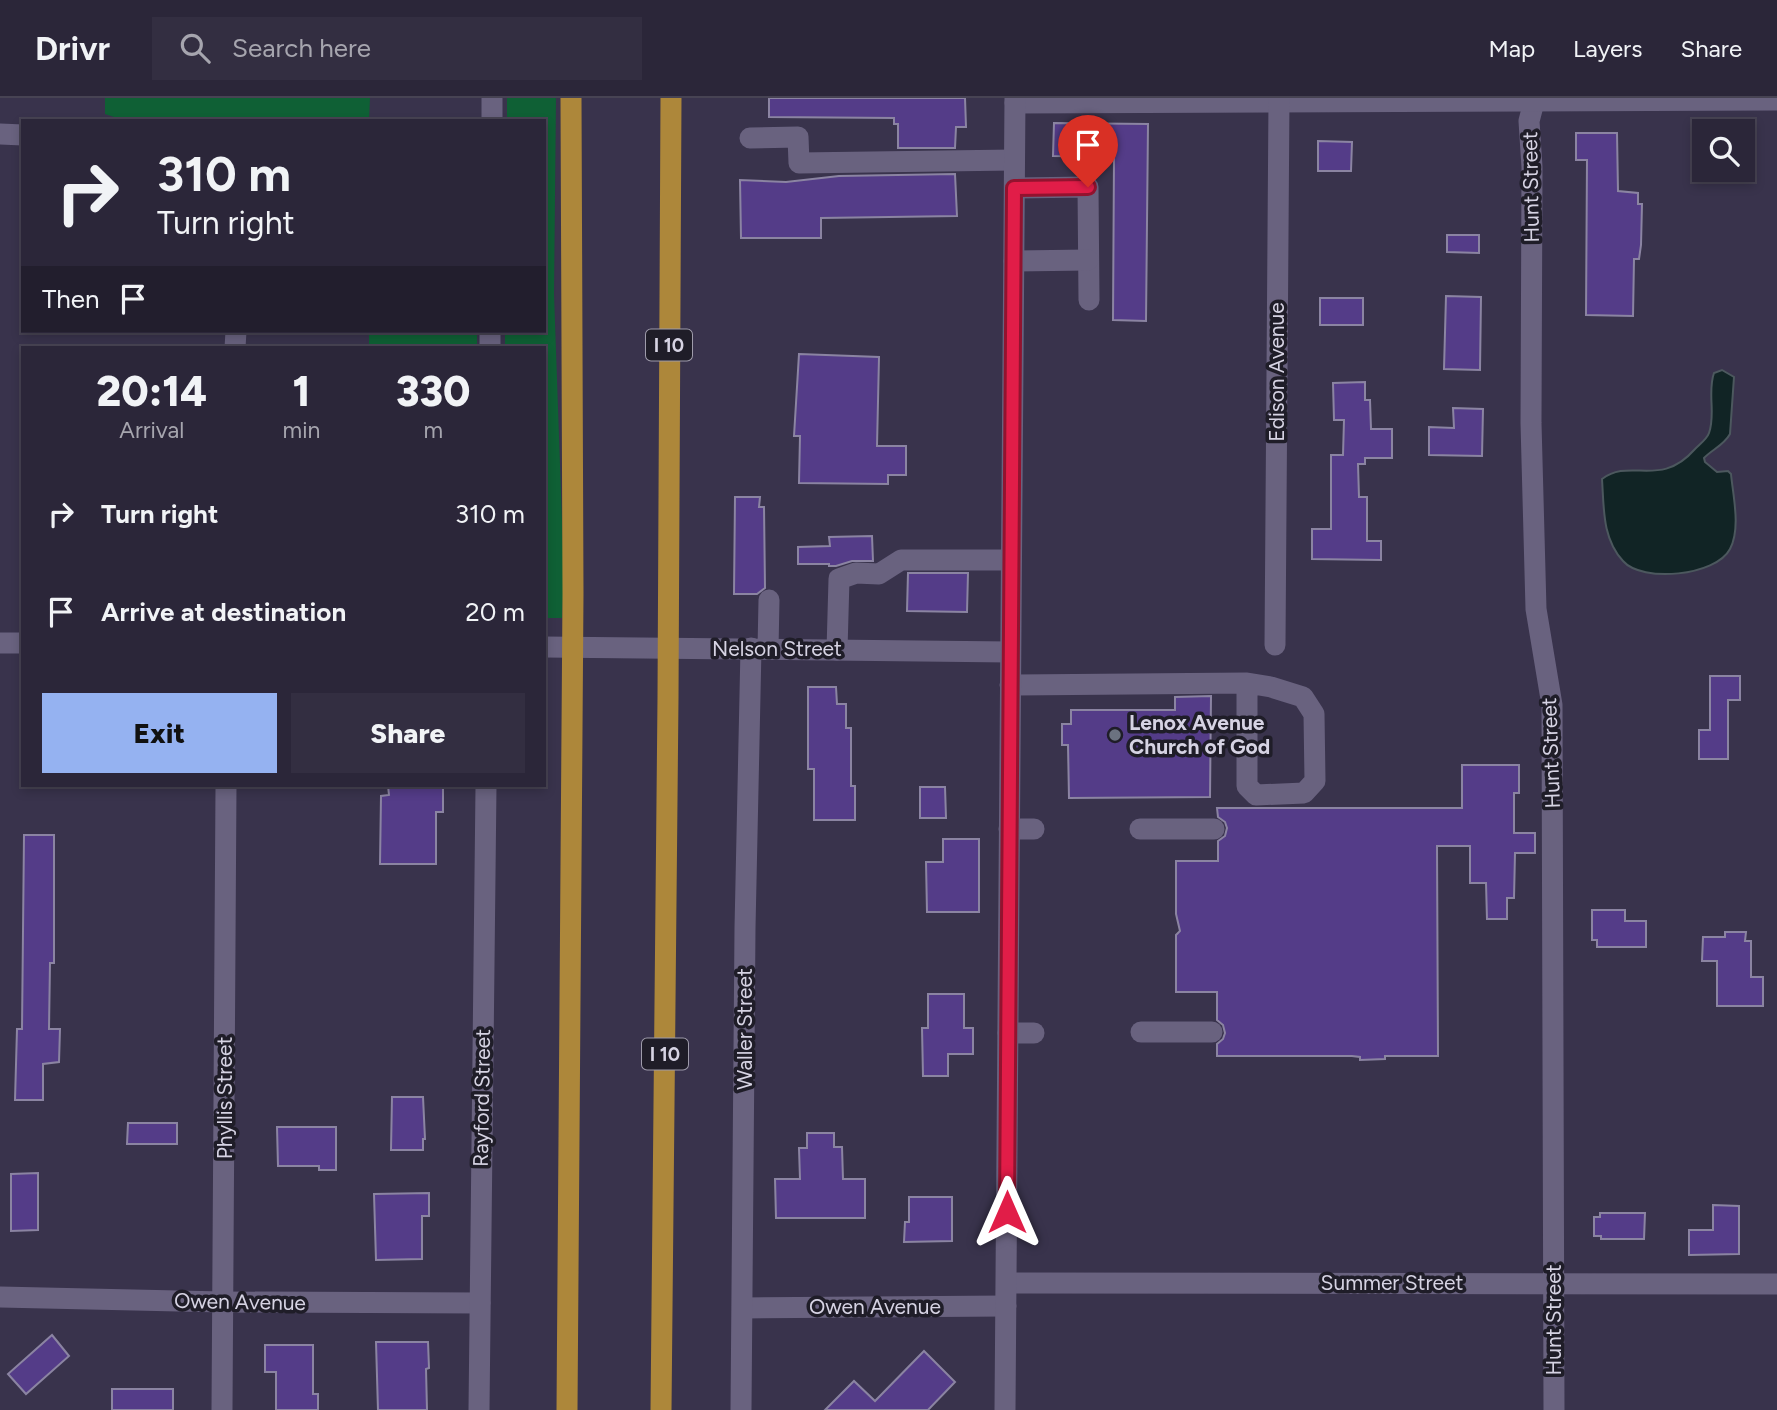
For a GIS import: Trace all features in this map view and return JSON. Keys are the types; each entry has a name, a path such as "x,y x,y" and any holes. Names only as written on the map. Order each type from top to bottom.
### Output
{"highway":[{"path":"567,1410 573,707 571,98"},
{"name":"I 10","path":"662,1410 671,98"}],"street":[{"path":"492,98 492,119"},
{"name":"Edison Avenue","path":"1275,645 1279,99"},
{"name":"Hunt Street","path":"1535,99 1529,121 1532,167 1531,423 1536,609 1552,705 1554,1410"},
{"path":"1005,1410 1014,100 1777,100"},
{"path":"0,134 21,135"},
{"path":"750,138 798,137 799,163 1014,160"},
{"path":"1014,188 1088,187 1089,300"},
{"path":"1014,261 1088,260"},
{"path":"837,650 839,579 845,575 879,575 901,561 1011,561"},
{"name":"Waller Street","path":"741,1410 745,928 760,648 769,600"},
{"path":"0,643 21,643"},
{"name":"Nelson Street","path":"546,647 1010,652"},
{"path":"1010,685 1247,683 1303,697 1314,714 1315,781 1304,793 1256,795 1247,786 1247,683"},
{"name":"Phyllis Street","path":"222,1410 226,787"},
{"name":"Rayford Street","path":"480,1410 486,787"},
{"path":"1009,829 1034,829"},
{"path":"1140,829 1214,829"},
{"path":"1141,1032 1212,1032"},
{"path":"1008,1033 1034,1033"},
{"name":"Summer Street","path":"1007,1283 1777,1284"},
{"name":"Owen Avenue","path":"0,1297 223,1302 480,1303"},
{"name":"Owen Avenue","path":"743,1308 1006,1306"}],"green space":[{"path":"105,98 370,98 369,119 120,119 105,114"},
{"path":"507,98 556,98 554,294 564,578 562,618 546,618 546,346 505,346 505,333 546,333 546,119 507,119"},
{"path":"369,333 477,333 477,346 369,346"}],"shaded area":[{"path":"1722,370 1734,377 1730,434 1704,458 1717,472 1728,471 1731,474 1736,522 1730,549 1722,558 1695,570 1662,574 1632,568 1623,561 1611,543 1604,512 1602,479 1624,471 1658,470 1682,461 1709,433 1712,418 1712,380 1714,373"}],"building":[{"path":"769,98 965,98 966,127 956,127 955,148 898,148 898,124 894,124 894,118 769,117"},
{"path":"1054,123 1148,124 1146,321 1113,320 1114,157 1053,156"},
{"path":"1576,133 1617,133 1618,191 1638,193 1638,204 1642,204 1639,259 1634,259 1633,316 1586,315 1587,160 1576,160"},
{"path":"1318,141 1352,142 1351,171 1318,171"},
{"path":"955,174 957,216 821,218 821,238 741,238 740,180 786,182 839,176"},
{"path":"1447,235 1479,235 1479,253 1447,252"},
{"path":"1446,296 1481,297 1480,370 1444,369"},
{"path":"1320,298 1363,298 1363,325 1320,325"},
{"path":"799,354 879,357 877,446 906,446 906,475 888,475 888,484 799,483 800,436 794,436"},
{"path":"1365,382 1365,400 1370,400 1371,429 1392,429 1392,458 1365,458 1365,464 1358,464 1359,497 1367,497 1367,541 1381,541 1381,560 1312,559 1312,529 1331,529 1331,455 1343,455 1344,420 1334,420 1333,383"},
{"path":"1453,408 1483,409 1482,456 1429,455 1429,427 1454,428"},
{"path":"735,497 760,497 759,507 764,507 765,588 757,594 734,594"},
{"path":"872,536 873,561 852,561 836,566 798,564 798,547 830,546 829,537"},
{"path":"908,573 968,573 967,612 907,611"},
{"path":"1710,676 1740,676 1740,700 1728,700 1728,759 1699,759 1699,730 1710,730"},
{"path":"808,687 836,687 837,704 846,704 846,728 851,728 851,786 855,786 855,820 814,820 814,769 808,769"},
{"path":"1211,696 1210,797 1069,798 1068,745 1062,745 1062,724 1071,724 1071,710 1175,710 1175,697"},
{"path":"1462,765 1519,765 1519,793 1514,793 1514,833 1535,833 1535,853 1515,853 1514,898 1507,898 1507,919 1487,919 1486,883 1470,883 1470,846 1437,846 1438,1056 1385,1056 1385,1059 1360,1060 1360,1057 1352,1056 1217,1056 1217,1044 1225,1033 1223,1025 1217,1020 1217,992 1176,992 1176,935 1180,931 1176,914 1176,861 1218,861 1218,841 1225,836 1227,828 1225,822 1218,817 1217,808 1462,808"},
{"path":"388,787 443,787 443,812 436,812 436,864 380,864 381,796 389,795"},
{"path":"920,787 945,787 946,818 920,818"},
{"path":"24,835 54,835 54,963 50,963 49,1029 60,1029 59,1062 43,1064 43,1100 15,1100 17,1029 22,1029"},
{"path":"943,839 979,839 979,912 927,912 926,862 943,862"},
{"path":"1592,910 1625,910 1625,921 1646,921 1646,947 1597,947 1597,940 1592,940"},
{"path":"1725,932 1746,932 1745,941 1751,941 1751,977 1763,977 1763,1006 1717,1006 1717,961 1702,961 1703,937 1725,937"},
{"path":"928,994 964,994 964,1028 973,1028 973,1054 948,1054 948,1076 923,1076 922,1028 928,1028"},
{"path":"392,1097 423,1097 423,1150 391,1150"},
{"path":"128,1123 177,1123 177,1144 127,1144"},
{"path":"277,1127 336,1127 336,1170 319,1170 319,1166 278,1166"},
{"path":"807,1133 834,1133 834,1147 842,1147 843,1179 865,1179 865,1218 776,1218 775,1179 800,1179 799,1148 807,1148"},
{"path":"38,1173 38,1230 11,1231 11,1174"},
{"path":"429,1193 429,1216 422,1216 422,1259 376,1260 374,1194"},
{"path":"909,1197 952,1197 952,1241 904,1242 905,1222 909,1222"},
{"path":"1713,1205 1739,1206 1739,1254 1689,1255 1689,1230 1713,1230"},
{"path":"1600,1213 1645,1213 1644,1239 1601,1239 1601,1236 1594,1236 1594,1217 1600,1217"},
{"path":"52,1335 69,1356 26,1394 8,1374"},
{"path":"376,1342 428,1342 427,1410 378,1410"},
{"path":"265,1345 313,1345 313,1394 318,1394 318,1410 276,1410 276,1372 265,1372"},
{"path":"924,1351 955,1382 928,1410 825,1410 854,1381 875,1401"},
{"path":"112,1389 173,1389 173,1410 112,1410"}],"place":[{"name":"Lenox Avenue Church of God","path":"1115,735"}],"route":[{"path":"1007,1212 1014,188 1088,187"}]}
